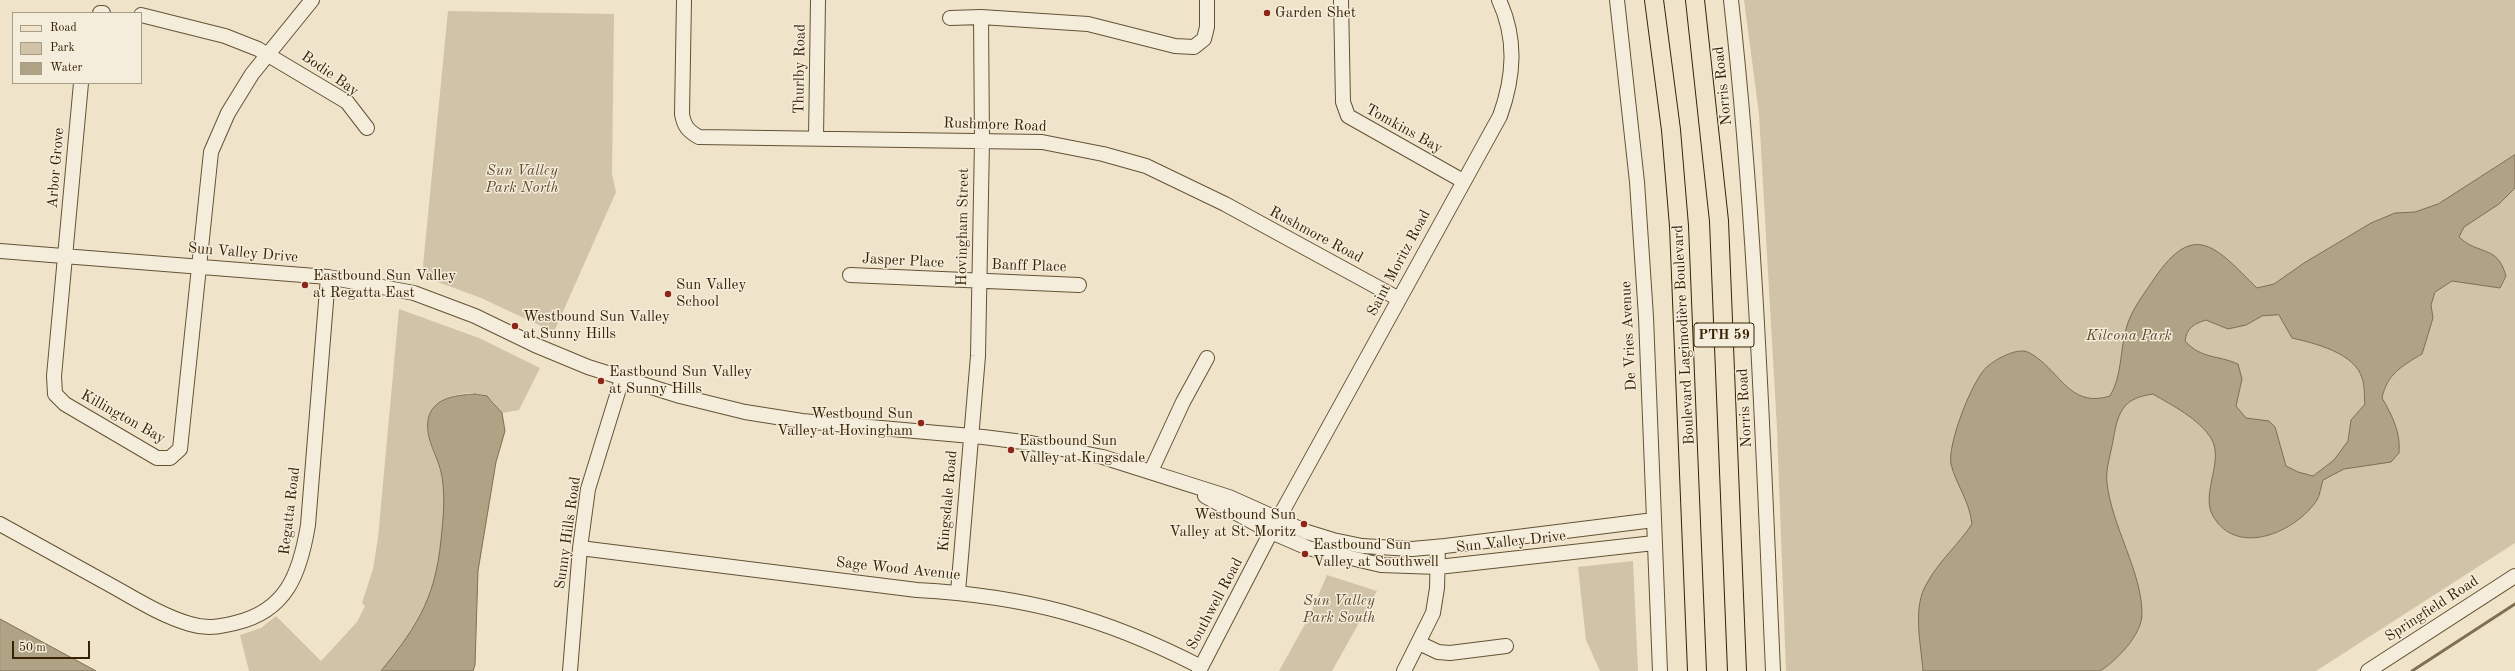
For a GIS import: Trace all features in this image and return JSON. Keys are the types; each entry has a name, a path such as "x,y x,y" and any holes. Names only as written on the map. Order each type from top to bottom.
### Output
{"main road":[{"name":"Boulevard Lagimodière Boulevard","path":"1654,0 1670,123 1679,226 1697,671"},
{"name":"PTH 59","path":"1695,0 1719,221 1737,671"}],"street":[{"name":"Killington Bay","path":"64,256 54,376 55,394 65,404 157,458 170,458 180,449 211,152 228,113 252,74 312,0"},
{"name":"Rushmore Road","path":"684,0 682,114 684,124 690,132 699,137 1042,142 1146,166 1225,204 1399,299"},
{"name":"Thurlby Road","path":"816,138 818,0"},
{"path":"950,18 981,17 1088,24 1175,46 1194,47 1204,39 1207,27 1207,0"},
{"name":"Tomkins Bay","path":"1341,0 1343,102 1348,116 1463,181"},
{"name":"Saint Moritz Road","path":"1271,532 1279,520 1463,181 1500,116 1509,91 1512,74 1511,42 1500,0"},
{"name":"De Vries Avenue","path":"1617,0 1637,182 1646,317 1660,671"},
{"name":"Norris Road","path":"1731,0 1744,114 1759,340 1773,671"},
{"path":"142,15 225,36 268,54"},
{"name":"Hovingham Street","path":"971,436 978,356 982,140 981,17"},
{"name":"Bodie Bay","path":"268,54 347,102 367,128"},
{"name":"Arbor Grove","path":"64,256 81,84"},
{"name":"Sun Valley Drive","path":"0,251 328,277 414,293 475,316 535,345 622,379 680,396 768,416 1031,443 1103,457 1229,497 1279,520 1326,538 1362,546 1412,549 1438,547 1654,520"},
{"name":"Jasper Place","path":"850,275 979,281"},
{"name":"Regatta Road","path":"0,524 148,605 191,625 214,628 243,621 267,611 293,582 302,559 308,525 328,277"},
{"name":"Banff Place","path":"979,281 1079,285"},
{"path":"1151,471 1183,402 1207,358"},
{"name":"Sunny Hills Road","path":"570,671 580,548 588,489 622,379"},
{"name":"Kingsdale Road","path":"958,592 971,436"},
{"name":"Sun Valley Drive","path":"1173,480 1271,532 1308,548 1345,558 1381,565 1438,567 1654,543"},
{"name":"Southwell Road","path":"1200,669 1271,532"},
{"path":"1404,671 1433,613 1438,567 1438,547"},
{"name":"Sage Wood Avenue","path":"580,548 917,590 958,592 1030,602 1090,618 1150,640 1200,669"},
{"name":"Springfield Road","path":"2368,671 2515,576"},
{"path":"1419,643 1438,652 1450,653 1506,646"}],"green space":[{"name":"Kilcona Park","path":"1744,0 2515,0 2515,543 2316,671 1786,671 1777,429 1759,114"},
{"name":"Sun Valley Park North","path":"448,11 614,14 612,174 616,192 554,332 481,298 422,276"},
{"path":"399,309 479,338 540,368 519,410 502,413 488,397 471,393 455,396 439,403 430,414 427,429 428,436 439,466 444,490 444,528 439,566 428,601 421,617 397,652 381,671 249,671 240,635 261,628 276,616 321,661 357,622 365,606 362,603 373,569 378,538"},
{"path":"1633,561 1638,671 1600,671 1586,640 1578,567"},
{"name":"Sun Valley Park South","path":"1327,575 1377,591 1332,671 1279,671 1309,617"}],"water":[{"path":"2515,155 2515,188 2499,204 2464,227 2459,237 2466,243 2487,252 2498,259 2506,276 2500,288 2452,281 2435,292 2431,305 2433,318 2422,354 2396,372 2384,390 2382,398 2392,418 2399,438 2399,453 2391,462 2344,469 2323,480 2317,500 2307,512 2295,522 2281,530 2266,536 2251,538 2236,536 2223,529 2213,516 2210,507 2209,497 2214,467 2215,447 2206,431 2192,418 2153,394 2136,398 2125,406 2118,418 2107,472 2110,500 2141,598 2141,622 2133,639 2127,647 2100,671 1923,671 1919,638 1919,614 1922,593 1937,567 1972,524 1968,507 1951,464 1953,442 1962,412 1975,383 1988,366 2010,353 2024,351 2040,360 2070,390 2078,395 2087,398 2110,396 2117,380 2124,337 2131,315 2154,279 2169,260 2182,249 2194,245 2206,246 2218,252 2257,288 2274,284 2304,263 2371,223 2395,213 2415,212 2438,204","holes":["2279,315 2292,338 2322,346 2343,356 2358,369 2364,384 2365,404 2351,420 2348,441 2334,460 2313,476 2298,472 2286,466 2275,427 2269,421 2246,418 2236,406 2242,379 2238,364 2197,351 2185,341 2189,329 2206,320 2228,329 2246,325 2262,316"]},
{"path":"475,394 487,396 502,413 505,431 496,462 478,571 475,665 473,671 381,671 407,637 425,606 436,572 440,552 444,493 441,472 429,438 429,416 436,405 448,398"},
{"path":"0,619 96,671 0,671"}],"waterway":[{"path":"2412,671 2515,604"}],"place":[{"name":"Garden Shet","path":"1267,13"},
{"name":"Eastbound Sun Valley at Regatta East","path":"305,285"},
{"name":"Sun Valley School","path":"668,294"},
{"name":"Westbound Sun Valley at Sunny Hills","path":"515,326"},
{"name":"Eastbound Sun Valley at Sunny Hills","path":"601,381"},
{"name":"Westbound Sun Valley at Hovingham","path":"921,423"},
{"name":"Eastbound Sun Valley at Kingsdale","path":"1011,450"},
{"name":"Westbound Sun Valley at St. Moritz","path":"1304,524"},
{"name":"Eastbound Sun Valley at Southwell","path":"1305,554"}]}
